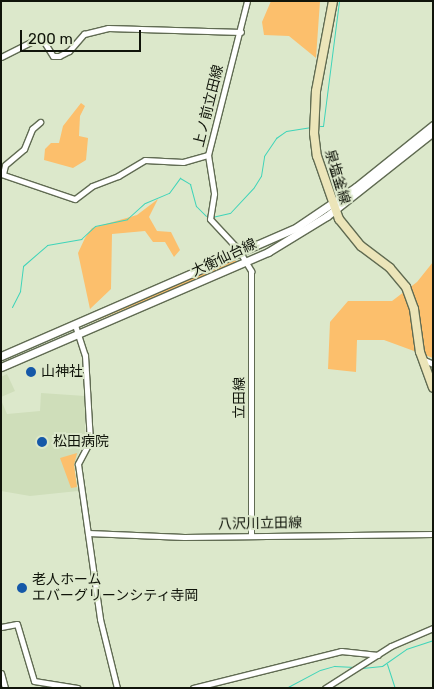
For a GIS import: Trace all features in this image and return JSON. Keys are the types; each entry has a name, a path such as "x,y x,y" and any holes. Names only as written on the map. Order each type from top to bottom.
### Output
{"main road":[{"name":"泉塩釜線","path":"333,1 318,79 314,133 333,208 361,246 390,268 406,287 414,309 422,360 433,388"},
{"name":"大衡仙台線","path":"1,356 241,253 333,208 433,125"},
{"name":"大衡仙台線","path":"1,367 247,263 333,208 433,132"}],"street":[{"name":"上ノ前立田線","path":"247,1 241,32 208,155 214,194 210,218 241,253 247,263"},
{"path":"1,57 41,37 53,56 59,56 69,51 84,34 108,28 241,32"},
{"path":"40,122 32,129 24,149 3,164 2,174 75,199 92,186 118,176 145,160 183,162 208,155"},
{"name":"立田線","path":"247,263 252,286 251,534"},
{"path":"75,325 85,355 90,442 78,464 100,619 117,688"},
{"path":"35,342 39,352"},
{"path":"422,360 433,364"},
{"name":"八沢川立田線","path":"88,533 184,537 251,534 433,534"},
{"path":"1,628 16,624 34,681 77,688"},
{"path":"325,688 378,655 433,628"},
{"path":"193,688 341,651 378,655"},
{"path":"1,673 3,687"}],"shaded area":[{"path":"271,1 320,1 316,58 289,36 264,35 262,22"},
{"path":"81,103 85,106 80,116 79,136 88,138 86,160 73,168 44,160 45,149 51,143 59,143 63,126"},
{"path":"158,199 149,217 157,231 171,232 180,250 174,257 165,242 153,242 145,231 112,234 111,289 90,309 78,253 85,238 92,228 137,215"},
{"path":"235,259 237,264 78,328 76,323"},
{"path":"433,262 433,358 384,340 357,340 356,372 328,369 330,322 348,301 392,301 417,282"},
{"path":"7,374 15,391 1,397 1,377"},
{"name":"松田病院","path":"41,393 85,396 85,437 74,465 78,491 30,496 1,491 1,400 7,414 40,411"},
{"path":"77,453 74,465 77,487 71,488 60,458"}],"waterway":[{"path":"320,126 323,126 339,1"},
{"path":"212,217 230,213 254,187 261,176 264,156 276,138 286,131 310,127"},
{"path":"12,307 20,291 23,266 47,245 81,239 95,226 127,219 145,203 169,193 180,178 190,184 196,206 206,216"},
{"path":"362,668 382,666 406,649 433,640"},
{"path":"387,664 395,688"},
{"path":"286,688 320,670 334,666 355,667"}],"place":[{"name":"山神社","path":"31,372"},
{"name":"松田病院","path":"42,442"},
{"name":"老人ホーム エバーグリーンシティ寺岡","path":"22,588"}]}
